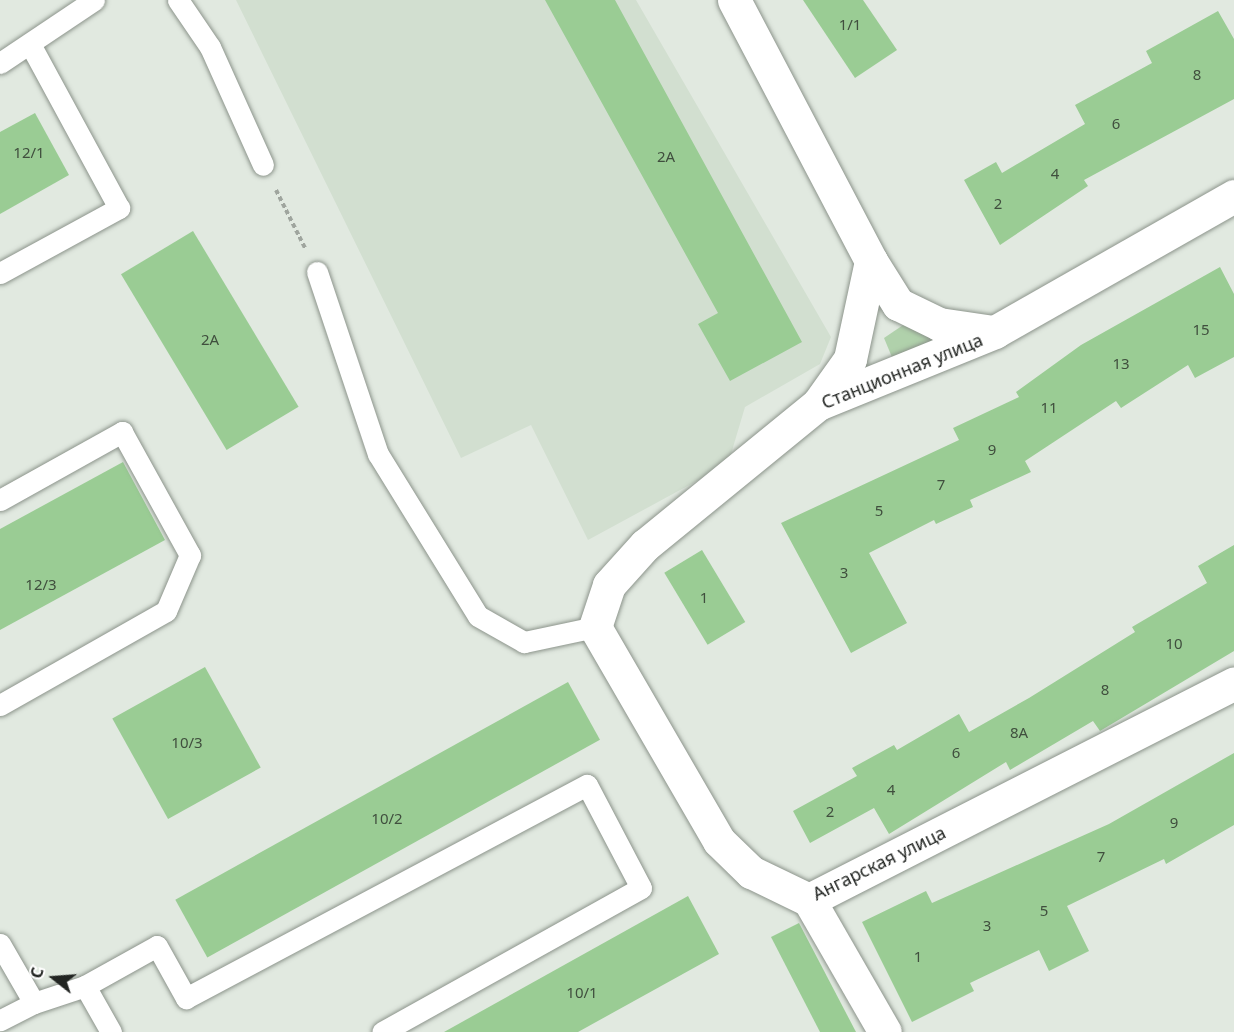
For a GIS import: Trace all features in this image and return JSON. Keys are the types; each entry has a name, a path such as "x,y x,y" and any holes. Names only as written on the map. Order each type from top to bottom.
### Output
{"street":[{"path":"734,0 871,261 898,304 939,324 995,332"},
{"name":"Станционная улица","path":"595,627 609,585 645,545 818,404 995,332 1234,196"},
{"path":"818,404 850,359 871,261"},
{"name":"Ангарская улица","path":"595,627 719,841 751,872 809,900 1234,683"},
{"path":"809,900 885,1032"}],"lane":[{"path":"0,63 32,46 94,0"},
{"path":"178,0 210,47 263,165"},
{"path":"0,273 118,208 32,46"},
{"path":"317,272 378,454 478,616 524,642 595,627"},
{"path":"0,500 122,432 190,555 166,611 0,705"},
{"path":"0,1020 34,1004 85,987 157,946 186,998 587,785 641,888 382,1032"},
{"path":"0,944 34,1004"},
{"path":"85,987 111,1032"}],"path":[{"path":"263,165 317,272"}],"shaded area":[{"path":"236,0 636,0 831,337 820,364 745,407 728,464 588,540 531,425 461,458"}],"green space":[{"path":"915,317 932,341 894,362 884,338"}],"building":[{"path":"545,0 615,0 802,342 730,381 698,324 718,313"},
{"path":"803,0 863,0 897,50 855,78"},
{"path":"1218,11 1234,39 1234,99 1084,180 1088,186 1000,245 964,180 996,162 1002,173 1085,124 1075,105 1152,63 1146,51"},
{"path":"35,113 69,175 0,214 0,132"},
{"path":"193,231 299,407 227,450 121,274"},
{"path":"1220,267 1234,294 1234,357 1195,378 1188,365 1121,408 1116,401 1025,461 1031,472 970,500 973,507 936,524 934,520 869,553 907,623 851,653 781,523 959,440 953,428 1019,397 1016,392 1081,345"},
{"path":"123,462 165,540 0,630 0,529"},
{"path":"1234,545 1234,651 1100,731 1093,721 1010,770 1006,762 889,834 874,808 810,843 793,811 857,776 852,768 894,745 897,750 959,714 969,732 1029,698 1135,632 1132,627 1207,583 1198,566"},
{"path":"702,550 745,622 708,645 664,573"},
{"path":"205,667 261,768 168,819 112,718"},
{"path":"568,682 600,740 207,957 175,900"},
{"path":"1234,753 1234,825 1166,864 1164,859 1067,906 1089,951 1049,971 1039,950 970,983 974,991 912,1022 862,922 926,891 932,903 1109,824"},
{"path":"688,896 719,954 578,1032 444,1032"},
{"path":"799,923 856,1032 820,1032 771,937"}]}
